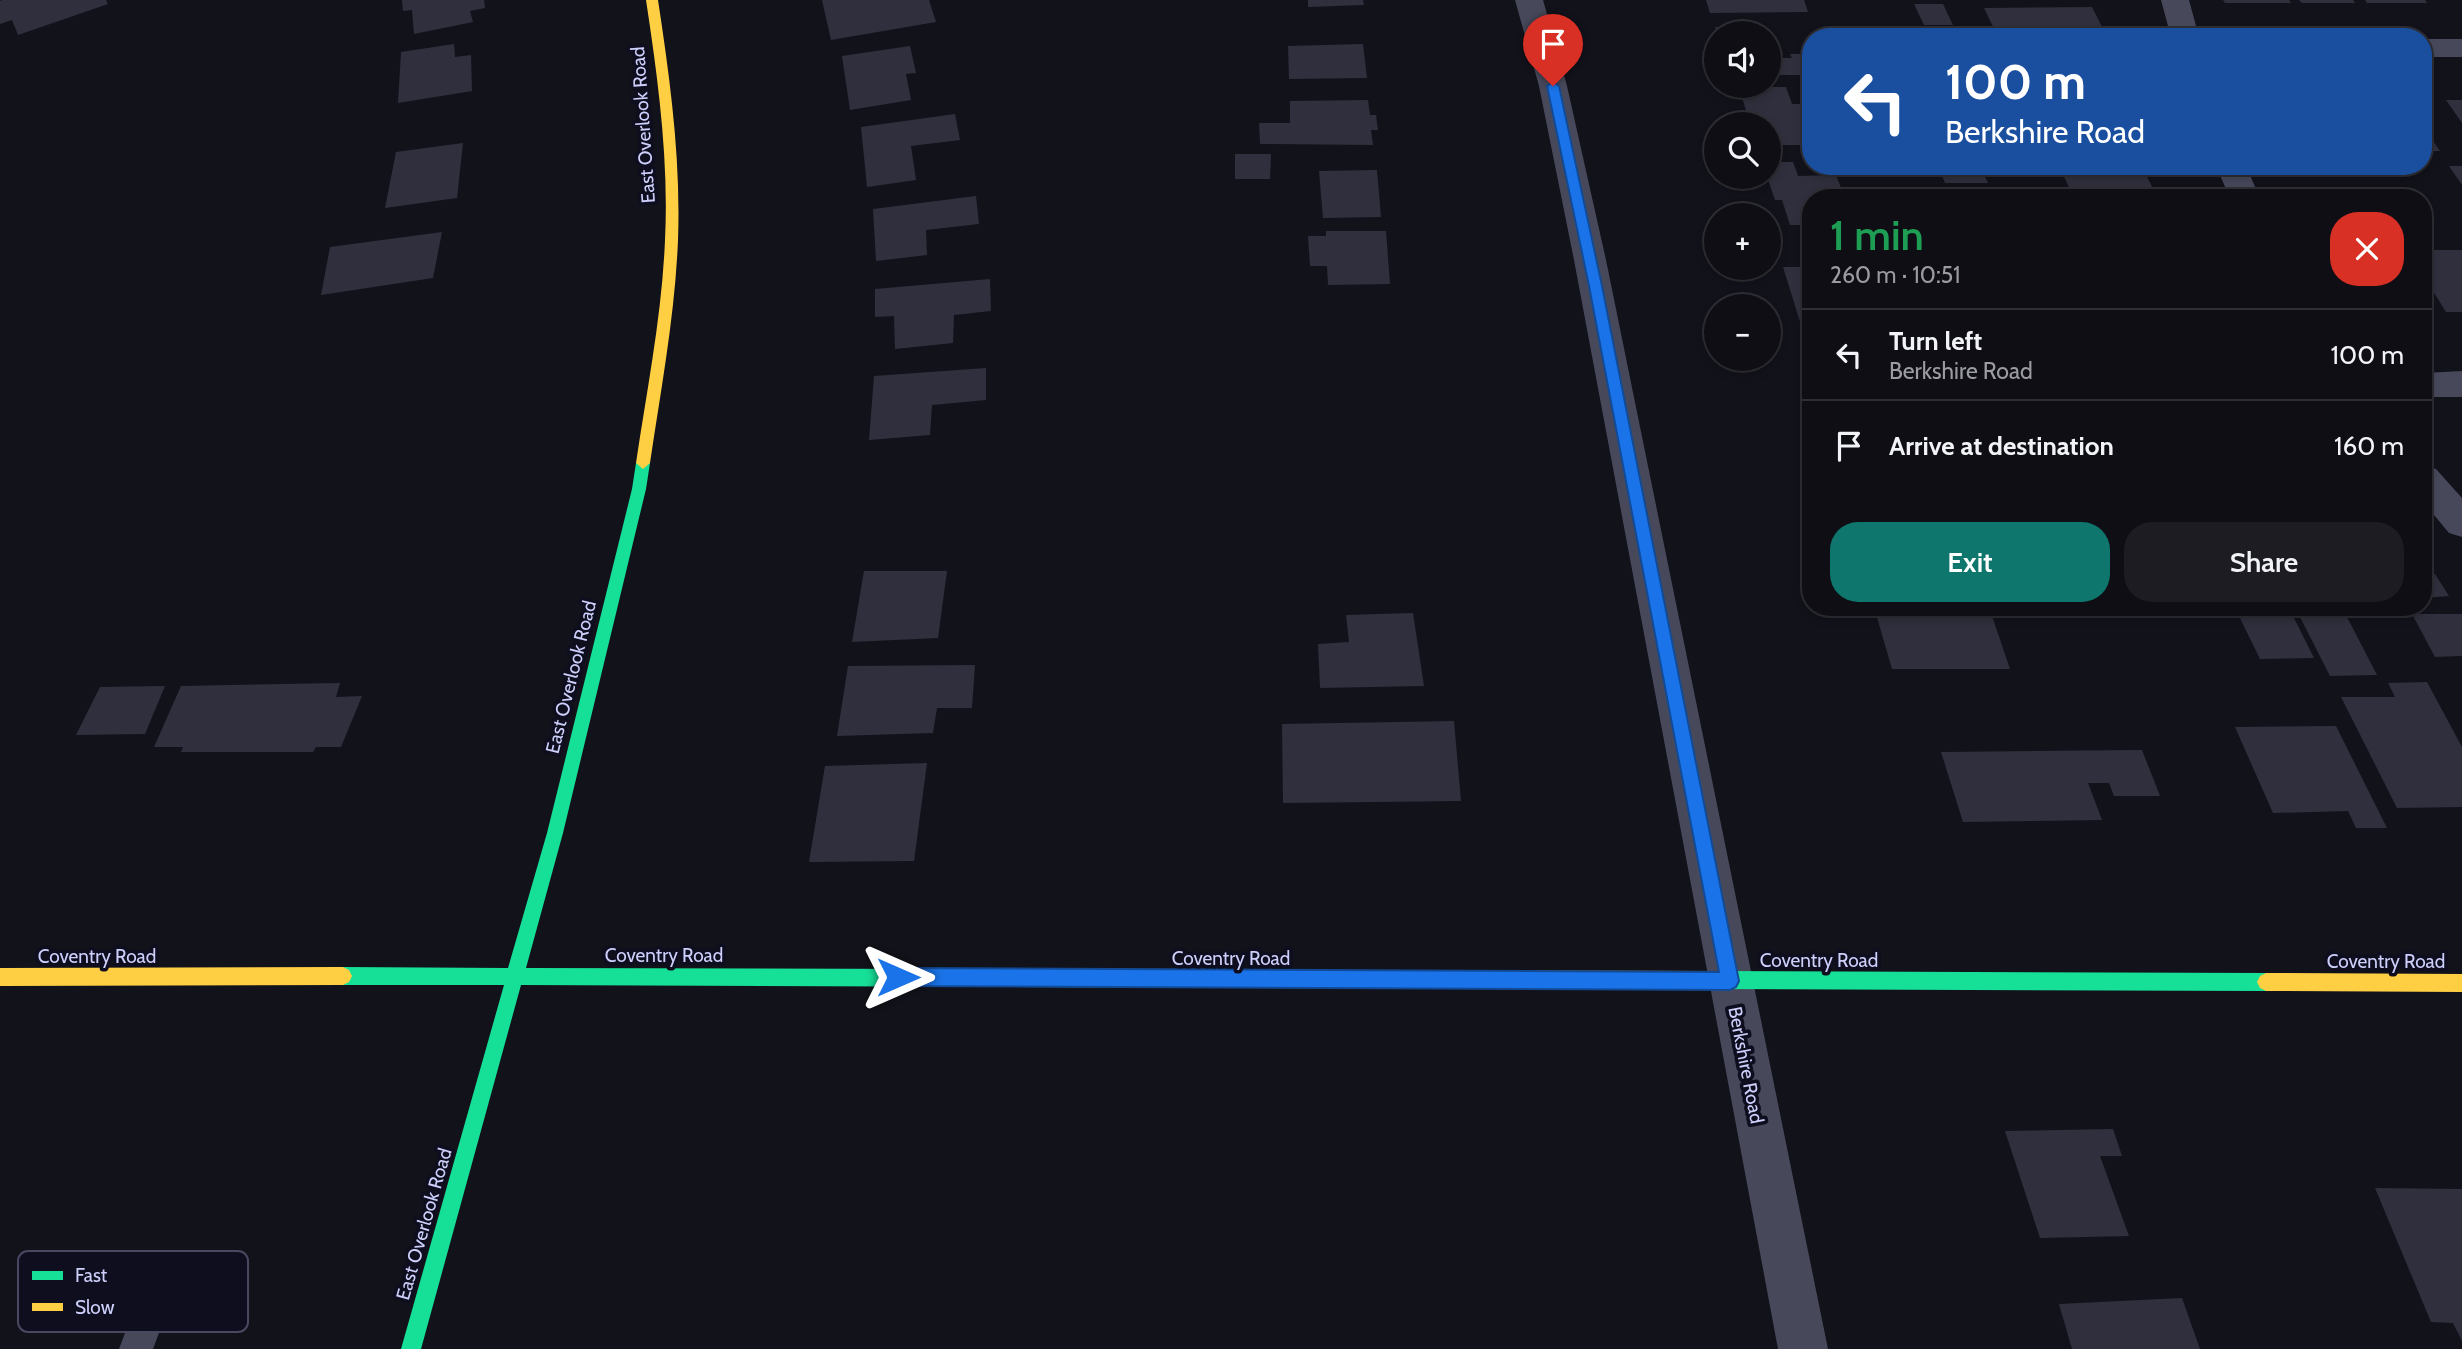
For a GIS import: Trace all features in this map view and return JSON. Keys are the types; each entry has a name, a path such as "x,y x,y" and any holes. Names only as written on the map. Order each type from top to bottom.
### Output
{"street":[{"name":"East Overlook Road","path":"411,1349 555,833 639,489 670,272 671,165 664,75 652,0"},
{"name":"Berkshire Road","path":"1529,0 1553,86 1588,247 1803,1349"},
{"path":"2175,0 2183,28"},
{"path":"2432,48 2462,48"},
{"path":"2432,385 2462,384"},
{"path":"2432,488 2462,523"},
{"name":"Coventry Road","path":"0,977 514,976 2462,983"}],"lane":[{"path":"136,1349 142,1332"}],"building":[{"path":"2,0 106,0 108,4 18,35 12,20 0,24"},
{"path":"402,0 484,0 485,8 470,11 473,22 414,34 412,10 403,11"},
{"path":"822,0 929,0 936,22 831,40"},
{"path":"1308,0 1363,0 1364,5 1308,7"},
{"path":"1706,0 1804,0 1808,12 1710,13"},
{"path":"2223,0 2289,0 2291,3 2225,3"},
{"path":"2299,0 2353,0 2355,3 2302,3"},
{"path":"2365,0 2425,0 2427,3 2367,3"},
{"path":"1914,4 1943,4 1953,25 1924,25"},
{"path":"2092,7 2102,28 1994,28 1984,8"},
{"path":"454,44 455,57 471,55 472,91 398,103 401,52"},
{"path":"1363,44 1367,78 1289,79 1288,46"},
{"path":"910,46 916,73 906,74 911,100 850,110 842,56"},
{"path":"1790,54 1802,54 1802,75 1781,75 1781,58 1792,58"},
{"path":"1781,87 1786,87 1792,104 1802,104 1802,145 1781,145 1781,112 1746,112 1742,98 1781,98"},
{"path":"1368,100 1370,115 1376,115 1378,130 1371,130 1373,145 1260,144 1259,123 1290,123 1290,101"},
{"path":"2446,100 2462,100 2462,123"},
{"path":"955,114 960,140 911,146 916,180 867,187 861,127"},
{"path":"2432,140 2440,151 2432,151"},
{"path":"463,143 457,198 385,208 396,152"},
{"path":"1235,154 1271,154 1270,179 1235,179"},
{"path":"1781,162 1793,162 1798,176 1836,175 1841,189 1802,189 1802,225 1790,225 1782,200 1775,200 1771,189 1781,189"},
{"path":"2449,166 2462,166 2462,185"},
{"path":"1377,170 1381,217 1323,218 1319,171"},
{"path":"1942,175 1984,175 1988,183 1945,183"},
{"path":"2063,175 2146,175 2153,189 2070,189"},
{"path":"976,196 979,224 926,230 927,255 876,261 873,209"},
{"path":"1326,231 1386,231 1390,284 1328,285 1327,266 1310,266 1308,236 1326,236"},
{"path":"442,232 433,278 321,295 330,247"},
{"path":"2432,250 2462,250 2462,312 2446,312 2432,290"},
{"path":"1783,267 1802,267 1802,328"},
{"path":"990,279 991,311 954,315 953,343 895,349 894,316 875,317 875,289"},
{"path":"986,368 986,400 932,405 930,435 869,440 874,376"},
{"path":"864,571 947,571 938,638 852,642"},
{"path":"2432,574 2435,574 2449,596 2432,597"},
{"path":"1413,613 1424,686 1320,688 1318,644 1349,642 1346,615"},
{"path":"2462,614 2462,656 2435,657 2413,616"},
{"path":"1877,616 1992,616 2010,669 1892,669"},
{"path":"2239,616 2293,616 2314,658 2260,659"},
{"path":"2300,616 2347,616 2377,675 2330,676"},
{"path":"975,665 972,708 937,708 933,733 837,736 848,666"},
{"path":"2427,682 2462,747 2462,807 2397,808 2341,697 2395,697 2388,683"},
{"path":"340,683 336,697 362,696 341,747 316,747 313,752 181,752 183,747 154,747 181,686"},
{"path":"165,686 145,734 76,735 100,687"},
{"path":"1454,721 1461,801 1283,803 1282,724"},
{"path":"2336,726 2387,828 2356,828 2348,811 2273,813 2235,727"},
{"path":"2142,750 2160,796 2114,796 2109,783 2088,783 2102,820 1963,822 1941,752"},
{"path":"927,763 914,861 809,862 825,766"},
{"path":"2113,1129 2122,1156 2100,1156 2129,1236 2040,1238 2005,1131"},
{"path":"2375,1188 2462,1189 2462,1341 2453,1323 2431,1322"},
{"path":"2182,1298 2200,1349 2072,1349 2059,1304"}],"traffic: fast":[{"path":"411,1349 555,833 639,489 643,463"},
{"path":"343,976 1298,979"},
{"path":"1717,980 2266,982"}],"traffic: slow":[{"path":"643,463 665,320 672,238 669,135 652,0"},
{"path":"0,977 343,976"},
{"path":"1298,979 1717,980"},
{"path":"2266,982 2462,983"}],"route":[{"path":"898,977 1730,981 1595,286 1553,86"}]}
